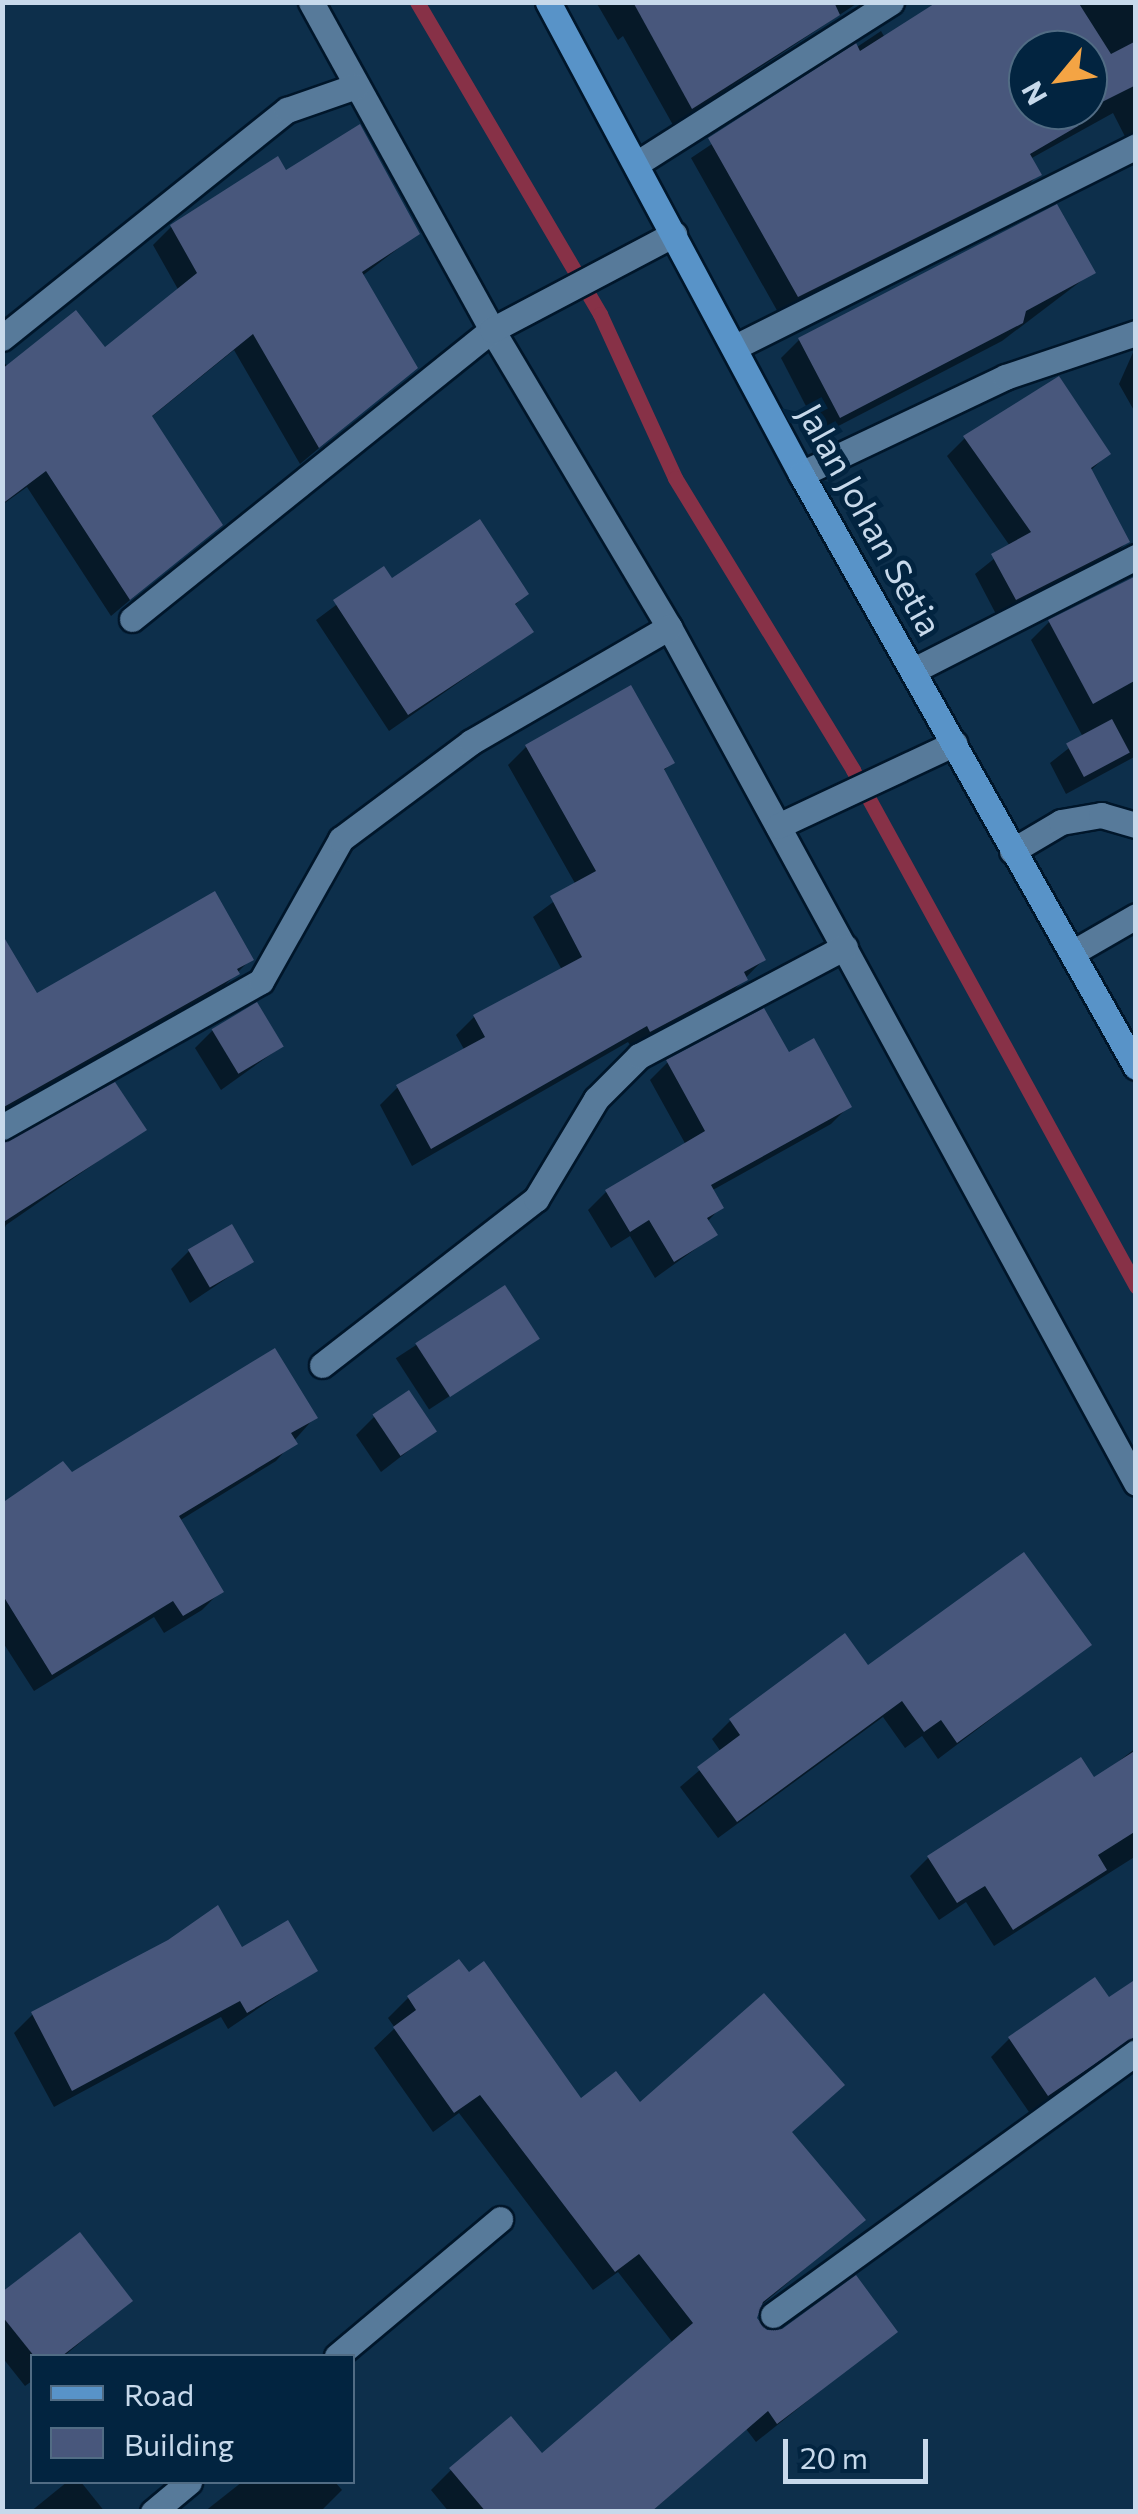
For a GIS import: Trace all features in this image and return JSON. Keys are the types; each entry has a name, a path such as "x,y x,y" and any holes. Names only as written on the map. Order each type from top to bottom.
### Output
{"main road":[{"name":"Jalan Johan Setia","path":"548,2 737,346 801,474 916,669 1012,851 1136,1067"}],"street":[{"path":"310,2 492,330 669,627 1136,1483"},
{"path":"636,164 891,2"},
{"path":"2,338 286,110 356,86"},
{"path":"737,346 1136,146"},
{"path":"132,619 492,330 517,313 674,234"},
{"path":"801,474 1005,377 1136,332"},
{"path":"916,669 1136,556"},
{"path":"2,1127 261,981 341,839 471,742 669,627"},
{"path":"778,826 955,743"},
{"path":"1012,851 1061,822 1101,814 1136,824"},
{"path":"1072,954 1136,916"},
{"path":"322,1365 536,1199 596,1099 638,1056 845,946"},
{"path":"774,2316 1136,2052"},
{"path":"339,2354 500,2219"},
{"path":"153,2512 186,2484"}],"building":[{"path":"633,2 834,2 840,15 692,109"},
{"path":"937,2 1078,2 1096,30 1008,30 1008,130 1071,130 1030,154 1042,175 798,297 708,138 856,43 860,51"},
{"path":"1136,41 1136,85 1108,99 1108,49 1111,54"},
{"path":"360,124 420,234 362,272 418,368 319,448 253,334 152,416 223,525 130,600 46,471 2,504 2,369 76,310 105,347 197,273 170,225 278,156 286,170"},
{"path":"1057,204 1096,273 1026,311 1023,323 840,418 798,338"},
{"path":"1059,376 1111,454 1091,468 1130,542 1016,600 991,554 1031,532 963,436"},
{"path":"480,519 529,594 515,604 534,632 408,715 333,600 384,566 392,578"},
{"path":"1136,576 1136,680 1093,704 1048,620"},
{"path":"631,685 675,763 664,769 766,960 744,972 748,980 650,1032 647,1026 431,1149 396,1085 485,1037 473,1015 582,957 550,896 596,871 525,745"},
{"path":"1112,719 1130,753 1084,777 1066,743"},
{"path":"215,891 254,960 237,969 240,974 2,1108 2,934 37,993"},
{"path":"257,1002 284,1047 238,1074 212,1029"},
{"path":"764,1008 789,1052 814,1038 852,1107 711,1185 724,1208 707,1218 718,1235 674,1262 649,1220 630,1232 605,1190 705,1131 666,1060"},
{"path":"115,1082 147,1130 2,1223 2,1143"},
{"path":"232,1224 254,1262 210,1288 188,1250"},
{"path":"505,1285 540,1339 450,1397 415,1343"},
{"path":"275,1348 318,1418 291,1433 298,1444 179,1516 224,1592 183,1616 173,1601 52,1675 2,1594 2,1503 63,1461 72,1472"},
{"path":"409,1390 437,1431 400,1456 373,1415"},
{"path":"1024,1552 1092,1645 957,1743 941,1720 924,1732 902,1701 737,1822 697,1767 740,1735 729,1719 845,1633 868,1665"},
{"path":"1136,1750 1136,1831 1098,1855 1107,1870 1013,1930 985,1886 957,1903 927,1856 1081,1757 1094,1777"},
{"path":"218,1905 242,1947 288,1920 318,1971 247,2013 240,2001 72,2091 31,2012 168,1940"},
{"path":"459,1959 469,1972 484,1961 581,2098 616,2071 640,2102 764,1993 845,2085 792,2132 866,2220 763,2302 757,2318 767,2330 782,2329 856,2275 898,2332 777,2424 768,2411 651,2512 486,2512 449,2468 511,2416 542,2453 693,2323 639,2254 615,2272 480,2095 454,2113 393,2027 416,2010 407,1996"},
{"path":"1095,1977 1109,1997 1136,1979 1136,2036 1048,2096 1008,2037"},
{"path":"80,2232 133,2301 65,2354 32,2354 2,2316 2,2292"}],"waterway":[{"path":"417,2 600,314 675,478 853,770 1136,1286"}]}
